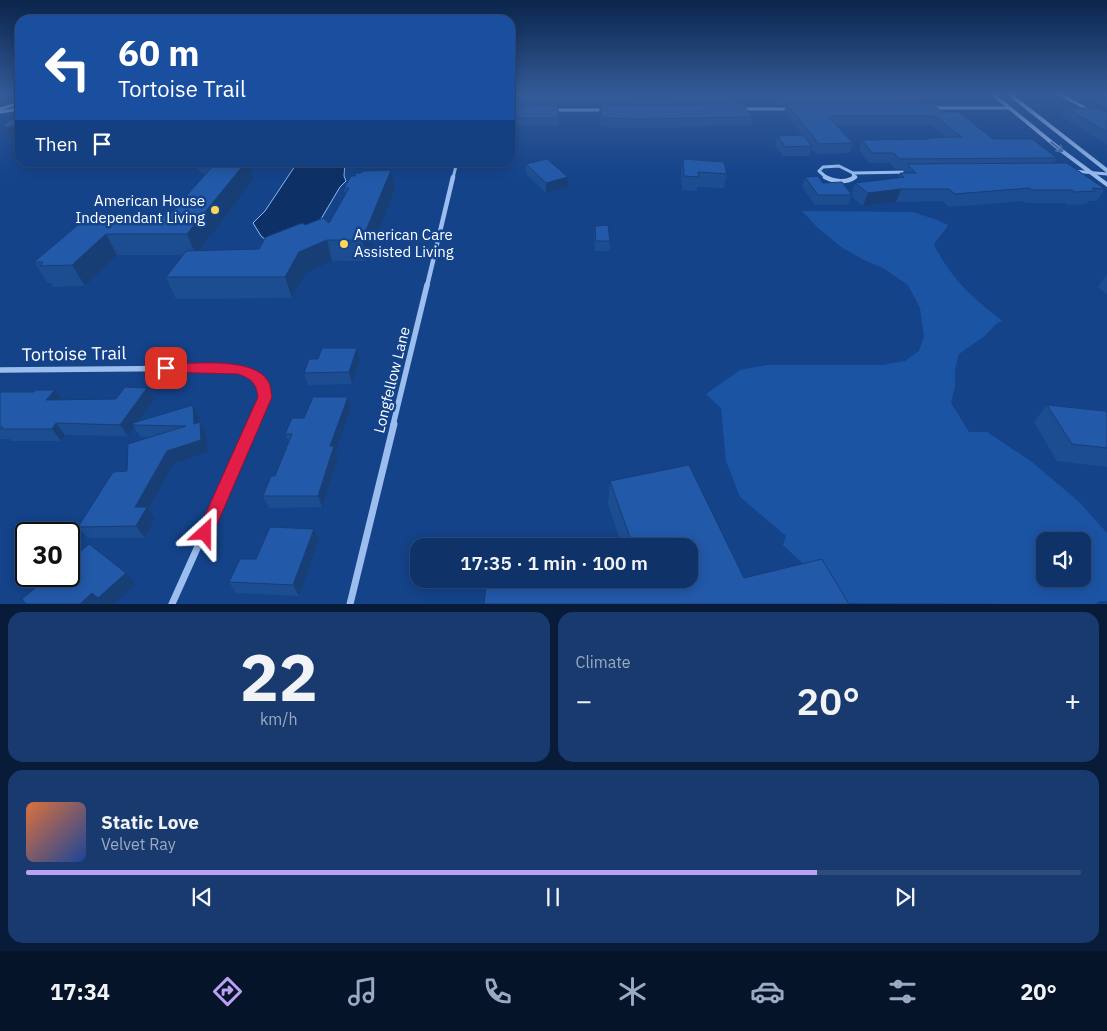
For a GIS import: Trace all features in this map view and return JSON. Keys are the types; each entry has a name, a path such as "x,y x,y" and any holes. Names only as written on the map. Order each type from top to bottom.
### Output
{"street":[{"path":"1026,122 1107,184"},
{"path":"1045,122 1107,170"},
{"path":"853,172 855,177 853,179 844,181 826,178 819,171 823,167 834,166 853,172 913,172"},
{"name":"Longfellow Lane","path":"350,604 456,167"},
{"path":"1063,171 1088,171 1107,174"},
{"name":"Tortoise Trail","path":"0,370 222,368 240,369 254,375 263,384 265,397 172,604"}],"shaded area":[{"path":"294,167 345,167 344,176 346,181 340,187 318,224 266,240 261,236 253,223 265,211"},
{"path":"802,211 913,212 948,225 934,245 941,258 964,287 1002,321 959,354 955,369 955,386 951,403 969,432 987,432 1032,462 1079,502 1107,533 1107,601 1100,601 1095,604 845,603 783,545 786,536 740,497 726,461 721,408 706,394 740,370 767,365 882,365 905,361 919,351 924,337 920,308 908,285 883,268 841,247 818,228"}],"building":[{"path":"15,122 15,125 6,128 4,124"},
{"path":"801,122 834,122 853,143 819,144"},
{"path":"942,122 972,122 993,139 1032,139 1057,158 899,159 894,153 872,153 862,140 929,139 927,138 962,137"},
{"path":"1090,122 1107,122 1107,132"},
{"path":"803,135 812,146 785,147 778,136"},
{"path":"547,159 568,177 546,183 526,164"},
{"path":"683,159 724,162 727,174 698,172 699,177 684,176"},
{"path":"1067,163 1105,189 1092,188 1095,191 1075,192 1072,190 1032,190 1030,188 955,194 949,189 901,189 868,193 855,183 904,177 900,173 916,173 907,164"},
{"path":"212,167 242,167 187,234 106,234 72,265 39,266 43,262 34,262 91,214 170,214"},
{"path":"391,170 362,240 327,240 299,252 285,277 166,277 186,251 259,249 266,237 302,223 305,225 323,218 329,223 349,188 344,188 351,176 355,176 356,173 361,173 362,171"},
{"path":"818,176 823,183 842,182 852,195 818,195 805,177"},
{"path":"608,225 610,241 596,241 595,226"},
{"path":"322,348 357,348 349,372 304,373 309,359 318,359"},
{"path":"125,387 147,388 120,425 56,423 52,429 1,429 3,427 0,427 0,392 55,390 46,400 116,399"},
{"path":"313,397 348,397 330,446 334,446 318,496 263,496 271,476 275,476 292,434 285,434 292,418 304,418"},
{"path":"193,405 194,424 200,422 201,440 167,451 135,507 147,507 136,526 80,527 80,524 113,472 127,471 128,444 186,426 133,425 133,423"},
{"path":"1047,405 1105,411 1107,413 1107,448 1072,444"},
{"path":"689,465 744,578 822,559 849,604 484,604 486,588 698,588 698,538 630,538 610,481"},
{"path":"270,527 314,529 293,585 229,582 240,559 256,559"},
{"path":"89,544 126,573 98,598 92,593 80,604 26,604 22,599 37,587 80,587 80,552"}],"place":[{"name":"American House Independant Living","path":"215,210"},
{"name":"American Care Assisted Living","path":"344,244"}],"route":[{"path":"166,368 240,369 254,375 263,384 265,397 205,533"}]}
